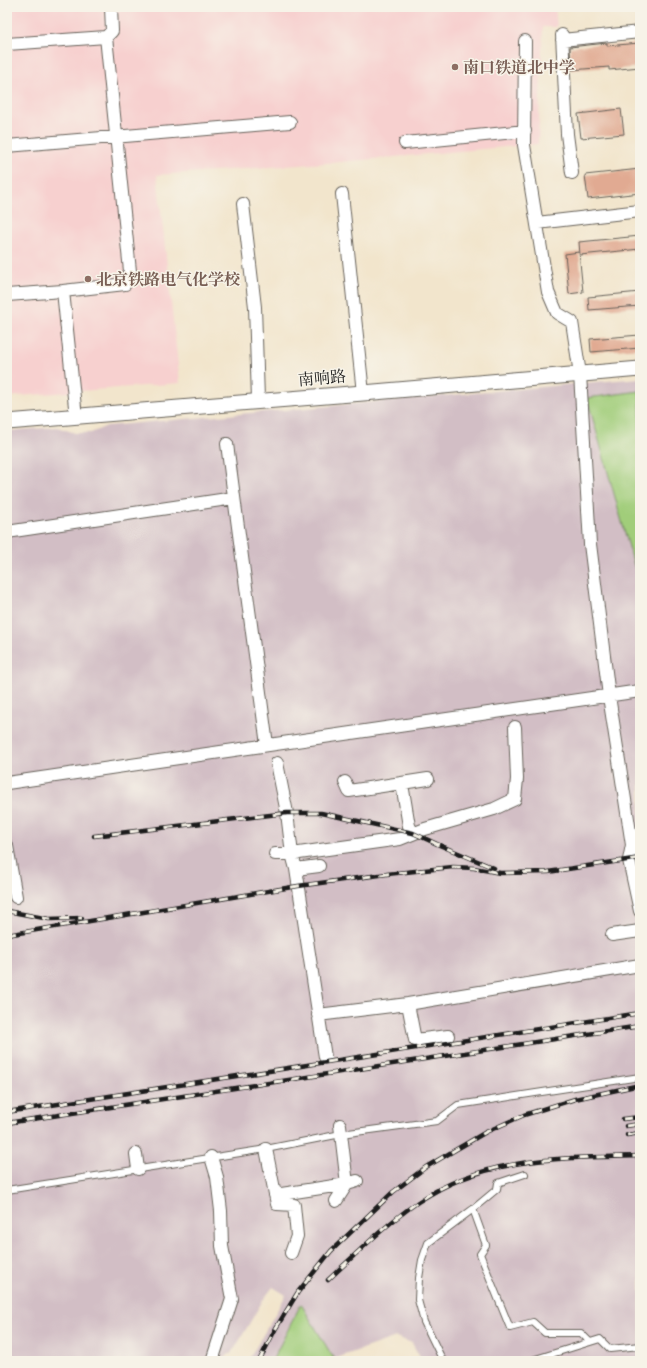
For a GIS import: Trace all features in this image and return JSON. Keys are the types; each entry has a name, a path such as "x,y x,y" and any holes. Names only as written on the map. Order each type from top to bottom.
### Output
{"street":[{"path":"7,44 106,37 112,31 111,7"},
{"path":"572,173 567,134 562,38 640,32"},
{"path":"7,295 63,291 125,284 130,271 106,37"},
{"path":"525,41 524,145 548,292 557,313 572,322 580,374 590,544 632,845 629,860 640,911"},
{"path":"7,146 290,122"},
{"path":"405,143 524,131"},
{"path":"342,194 363,393"},
{"path":"244,204 254,307 258,399"},
{"path":"537,223 640,211"},
{"path":"63,291 76,417"},
{"name":"南响路","path":"7,422 640,369"},
{"path":"227,444 267,745"},
{"path":"7,532 234,498"},
{"path":"7,783 640,691"},
{"path":"275,854 292,854 400,839 412,833 494,809 515,799 517,779 515,727"},
{"path":"277,762 287,813 292,854 296,869 325,1057"},
{"path":"345,782 349,791 428,779"},
{"path":"402,784 409,826 412,833"},
{"path":"7,846 16,897"},
{"path":"296,869 319,866"},
{"path":"612,935 640,931"},
{"path":"318,1015 408,1004 640,965"},
{"path":"392,994 394,1006"},
{"path":"408,1004 415,1040 448,1036"},
{"path":"341,1130 352,1182"},
{"path":"266,1149 277,1204 294,1205 297,1236 292,1253"},
{"path":"136,1154 138,1169"},
{"path":"211,1157 217,1177 221,1211 222,1246 232,1299 212,1361"},
{"path":"276,1195 352,1182"},
{"path":"336,1201 352,1182"}],"lane":[{"path":"7,1190 266,1149 341,1130 437,1121 458,1105 640,1076"},
{"path":"442,1361 424,1322 418,1300 422,1260 428,1243 497,1189 498,1182 526,1174"},
{"path":"473,1209 486,1245 480,1254 510,1328 533,1322 545,1333 581,1333 590,1342"},
{"path":"530,1361 600,1338 610,1349 640,1346"}],"shaded area":[{"name":"北京铁路电气化学校","path":"7,7 555,7 557,27 543,27 538,144 340,162 157,175 180,383 7,397"},
{"path":"640,378 640,1361 422,1361 412,1343 396,1337 334,1359 301,1304 272,1361 248,1361 286,1295 273,1287 263,1300 235,1348 222,1361 7,1361 7,431 57,427 75,433 91,433 107,426"}],"green space":[{"path":"640,391 640,586 587,398"},
{"path":"301,1304 334,1359 333,1361 272,1361"}],"building":[{"path":"607,43 607,46 639,43 640,67 609,70 609,67 571,70 570,47"},
{"path":"621,109 624,134 581,138 578,114"},
{"path":"640,169 640,193 588,199 585,175"},
{"path":"640,236 640,249 580,255 579,242"},
{"path":"579,252 583,292 569,294 565,254"},
{"path":"640,292 640,306 589,310 588,297"},
{"path":"640,335 640,348 591,352 590,339"}],"railway":[{"path":"94,836 287,813 321,813 413,833 494,868"},
{"path":"7,935 298,886 387,874 453,867 474,868 500,873 548,872 640,858"},
{"path":"7,911 49,919 82,918"},
{"path":"7,1112 640,1013"},
{"path":"7,1123 640,1026"},
{"path":"259,1361 276,1328 298,1292 331,1251 393,1192 426,1167 486,1132 524,1115 575,1099 640,1085"},
{"path":"623,1119 640,1117"},
{"path":"626,1126 640,1124"},
{"path":"627,1135 640,1133"},
{"path":"328,1280 394,1220 418,1202 444,1187 470,1176 525,1162 553,1159 640,1156"}],"place":[{"name":"南口铁道北中学","path":"455,67"},
{"name":"北京铁路电气化学校","path":"88,279"}]}
